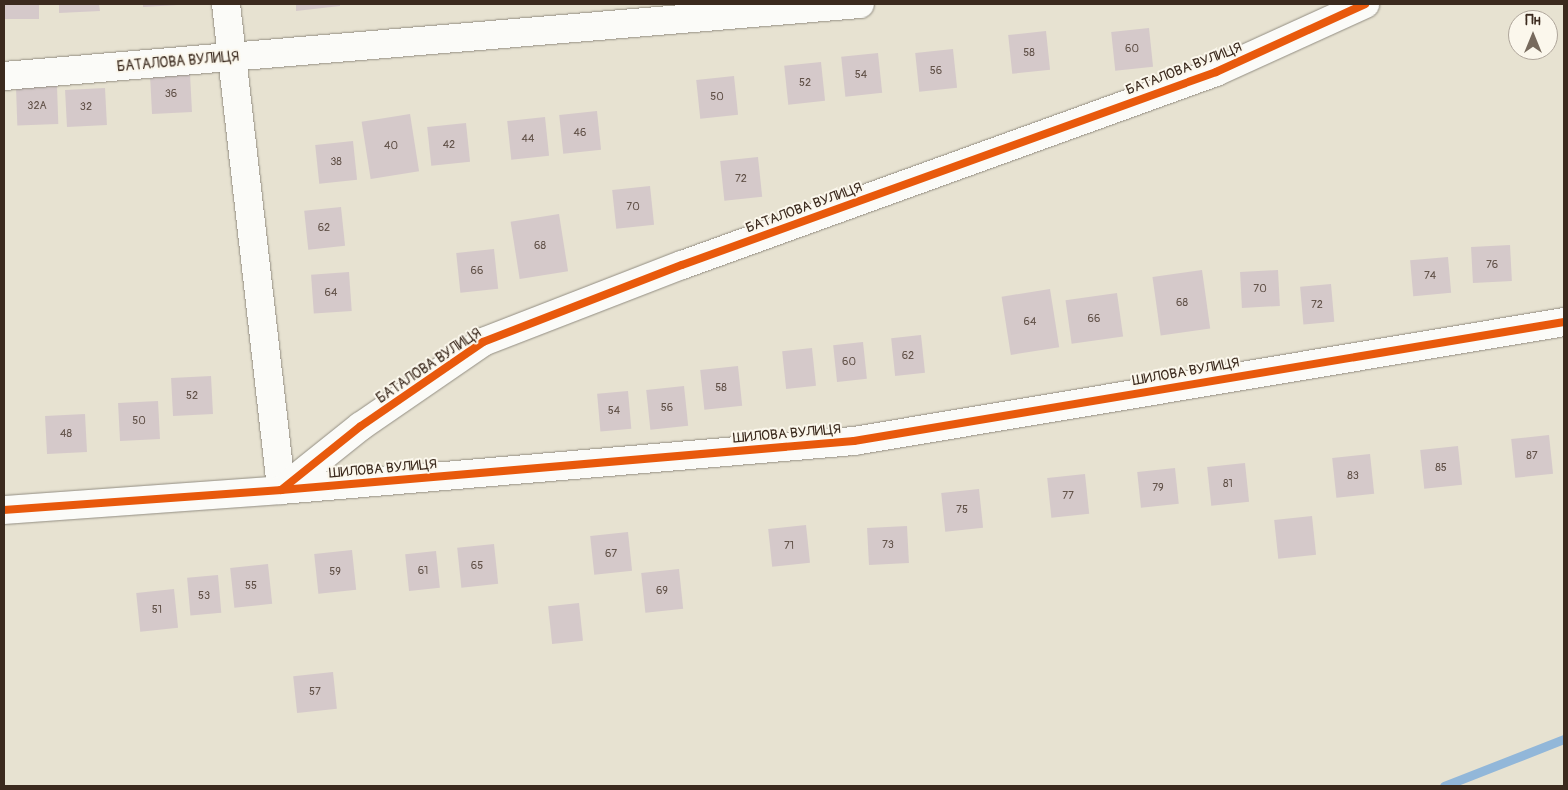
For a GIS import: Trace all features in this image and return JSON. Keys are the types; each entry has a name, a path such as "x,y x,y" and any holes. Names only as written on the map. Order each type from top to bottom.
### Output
{"street":[{"path":"226,4 230,58 281,490"},
{"name":"БАТАЛОВА ВУЛИЦЯ","path":"4,76 860,4"},
{"name":"БАТАЛОВА ВУЛИЦЯ","path":"281,490 361,426 483,342 710,255 1216,72 1365,4"},
{"name":"ШИЛОВА ВУЛИЦЯ","path":"4,510 281,490 854,441 1564,322"}],"building":[{"path":"4,4 39,4 39,19 4,19"},
{"path":"59,4 99,4 100,11 59,13"},
{"path":"143,4 178,4 178,5 143,7"},
{"path":"296,4 340,4 340,6 296,11"},
{"path":"1149,28 1153,67 1115,71 1111,32"},
{"path":"1046,31 1050,70 1012,74 1008,35"},
{"path":"953,49 957,88 919,92 915,53"},
{"path":"878,53 882,93 845,97 841,57"},
{"path":"821,62 825,101 788,105 784,66"},
{"path":"190,74 192,112 152,114 150,76"},
{"path":"734,76 738,115 700,119 696,80"},
{"path":"57,86 58,124 17,125 16,87"},
{"path":"105,88 107,125 67,127 65,90"},
{"path":"597,111 601,150 563,154 559,115"},
{"path":"410,114 419,171 371,179 362,122"},
{"path":"545,117 549,156 511,160 507,121"},
{"path":"466,123 470,162 431,166 427,127"},
{"path":"353,141 357,180 319,184 315,145"},
{"path":"758,157 762,197 724,201 720,161"},
{"path":"650,186 654,225 616,229 612,190"},
{"path":"341,207 345,246 308,250 304,211"},
{"path":"559,214 568,271 520,279 511,222"},
{"path":"1510,245 1512,281 1473,283 1471,247"},
{"path":"494,249 498,289 460,293 456,253"},
{"path":"1448,257 1451,293 1413,296 1410,260"},
{"path":"1202,270 1210,328 1161,335 1152,277"},
{"path":"1278,270 1280,306 1242,308 1240,272"},
{"path":"349,272 352,311 314,314 311,275"},
{"path":"1331,284 1334,322 1303,325 1300,287"},
{"path":"1050,289 1059,347 1011,355 1002,297"},
{"path":"1117,293 1123,337 1072,344 1066,300"},
{"path":"921,335 925,373 895,376 891,338"},
{"path":"863,342 867,379 837,382 833,345"},
{"path":"812,348 816,386 786,389 782,351"},
{"path":"738,366 742,406 704,410 700,370"},
{"path":"211,376 213,414 173,416 171,378"},
{"path":"684,386 688,426 650,430 646,390"},
{"path":"628,391 631,429 600,432 597,394"},
{"path":"158,401 160,439 120,441 118,403"},
{"path":"85,414 87,452 47,454 45,416"},
{"path":"1549,435 1553,474 1515,478 1511,439"},
{"path":"1458,446 1462,485 1424,489 1420,450"},
{"path":"1370,454 1374,494 1336,498 1332,458"},
{"path":"1245,463 1249,502 1211,506 1207,467"},
{"path":"1175,468 1179,504 1141,508 1137,472"},
{"path":"1085,474 1089,514 1051,518 1047,478"},
{"path":"979,489 983,528 945,532 941,493"},
{"path":"1312,516 1316,555 1278,559 1274,520"},
{"path":"806,525 810,563 772,567 768,529"},
{"path":"907,526 909,563 869,565 867,528"},
{"path":"628,532 632,571 594,575 590,536"},
{"path":"494,544 498,584 461,588 457,548"},
{"path":"352,550 356,590 318,594 314,554"},
{"path":"436,551 440,588 409,591 405,554"},
{"path":"268,564 272,604 234,608 230,568"},
{"path":"679,569 683,609 645,613 641,573"},
{"path":"218,575 221,613 190,616 187,578"},
{"path":"174,589 178,628 140,632 136,593"},
{"path":"579,603 583,641 552,644 548,606"},
{"path":"333,672 337,709 297,713 293,676"}],"waterway":[{"path":"1444,786 1564,739"}],"cycle path":[{"path":"281,490 361,426 483,342 682,265 1216,72 1365,4"},
{"path":"4,510 281,490 854,441 1564,322"}]}
